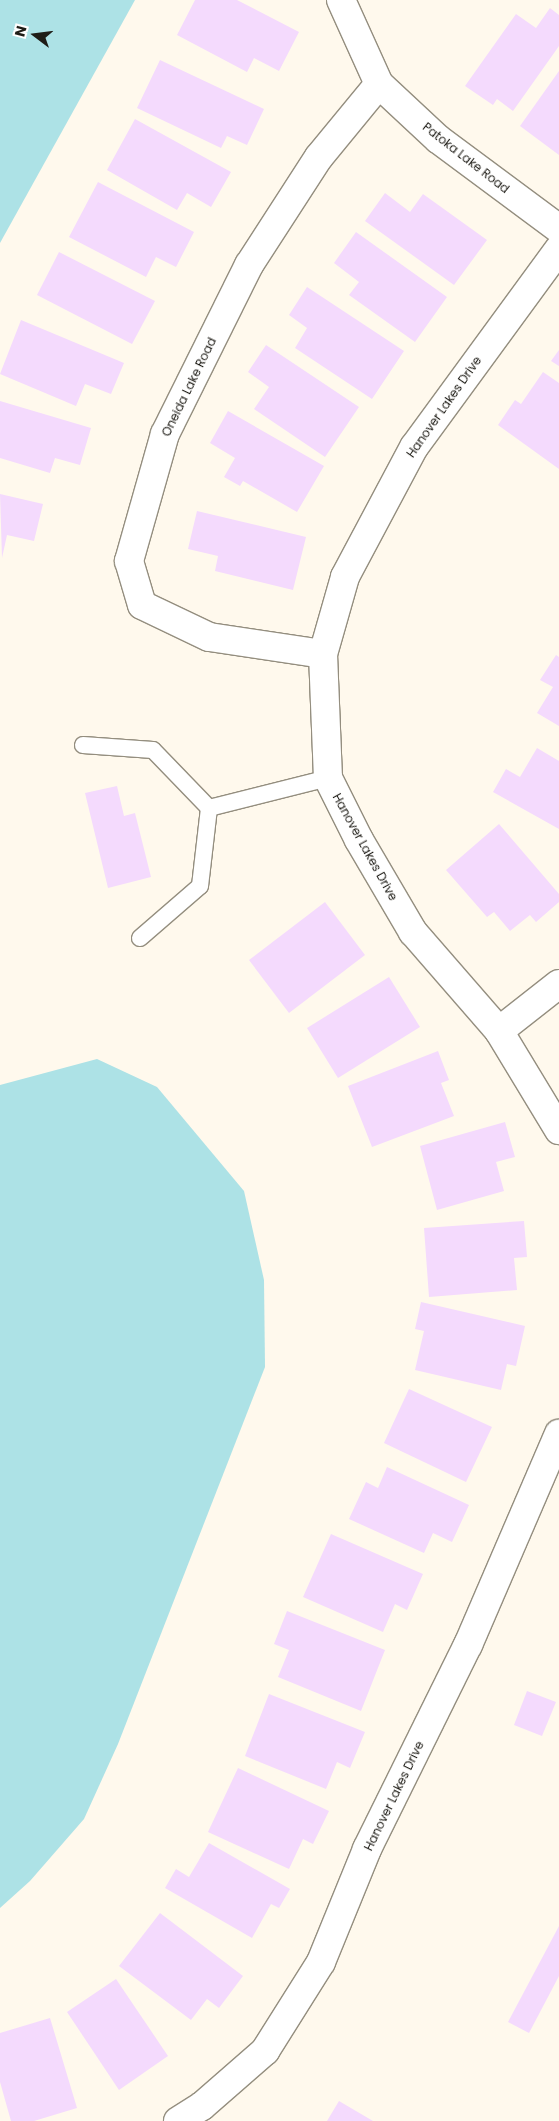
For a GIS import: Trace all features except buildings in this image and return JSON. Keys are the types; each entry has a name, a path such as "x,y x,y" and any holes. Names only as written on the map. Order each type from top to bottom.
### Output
{"street":[{"name":"Patoka Lake Road","path":"341,0 379,84 438,139 559,229"},
{"name":"Oneida Lake Road","path":"323,654 209,637 142,605 129,562 165,434 249,265 319,157 379,84"},
{"name":"Hanover Lakes Drive","path":"559,249 414,447 345,576 323,654 328,778 359,840 413,932 499,1031 559,1130"},
{"path":"499,1031 559,984"},
{"name":"Hanover Lakes Drive","path":"178,2121 202,2106 265,2051 321,1962 367,1849 468,1645 559,1434"}],"lane":[{"path":"84,745 153,750 209,808"},
{"path":"209,808 328,778"},
{"path":"140,938 200,886 209,808"}],"water":[{"path":"0,0 135,0 0,243"},
{"path":"97,1059 157,1087 244,1191 264,1280 265,1367 118,1744 84,1819 30,1881 0,1908 0,1085"}]}
